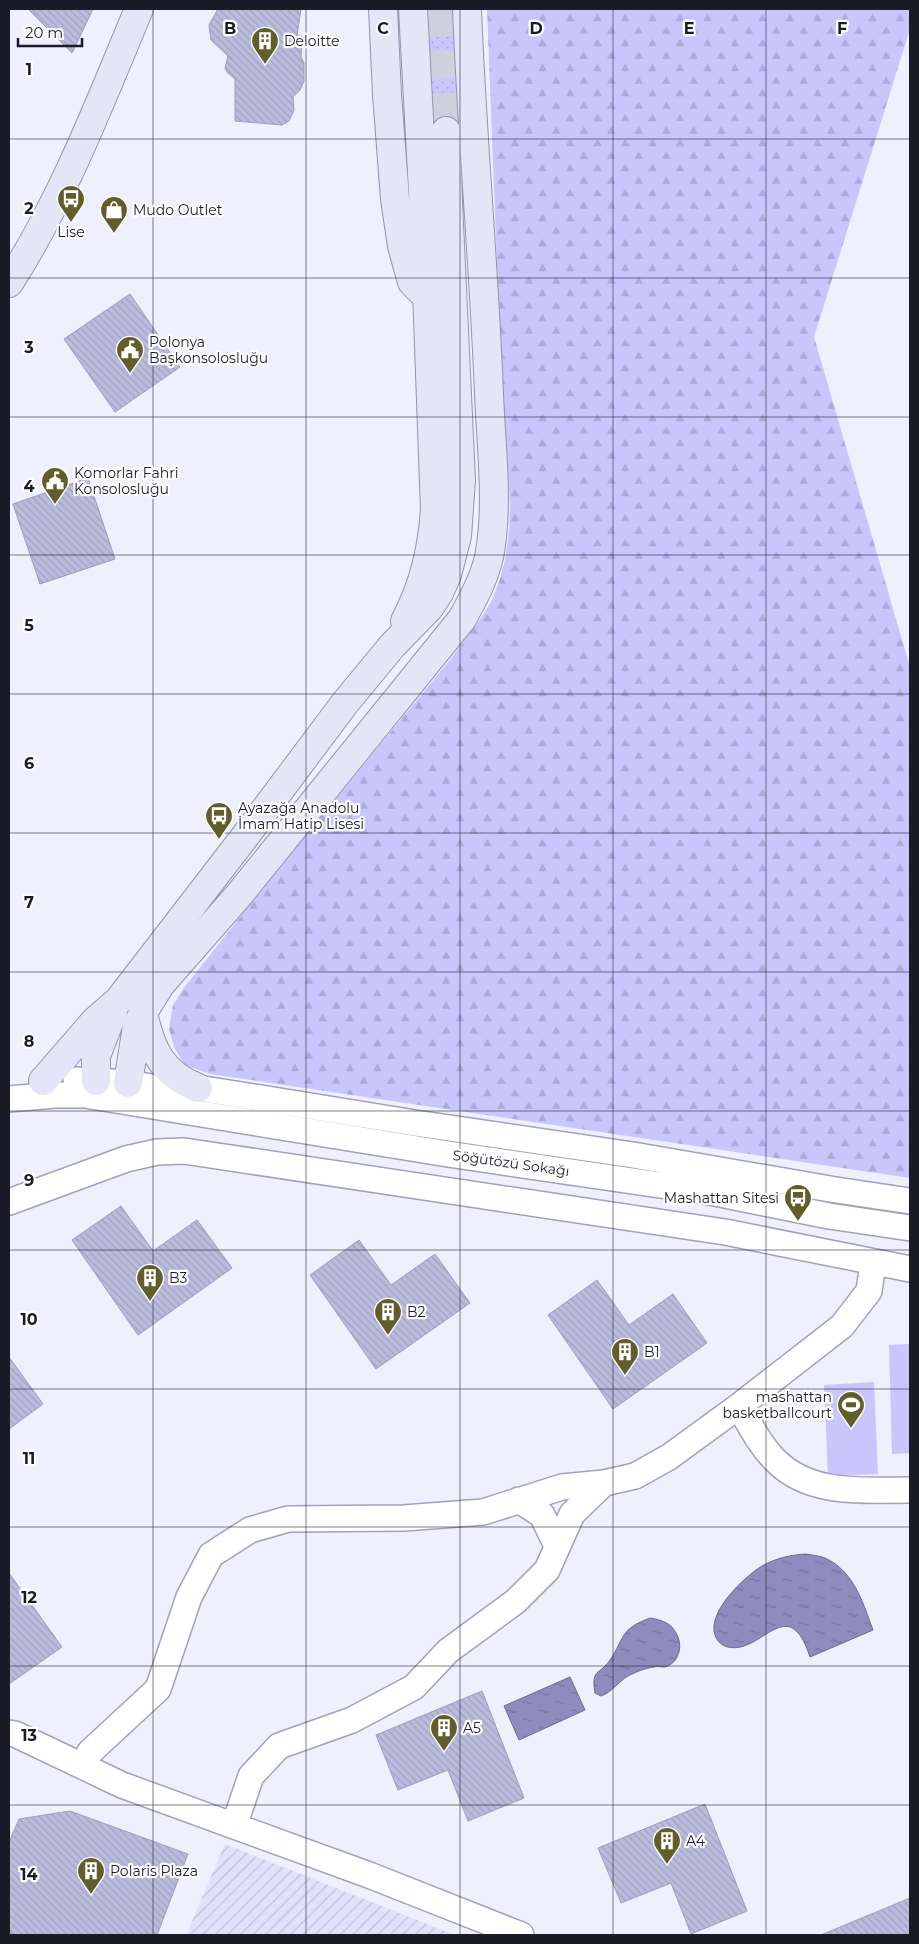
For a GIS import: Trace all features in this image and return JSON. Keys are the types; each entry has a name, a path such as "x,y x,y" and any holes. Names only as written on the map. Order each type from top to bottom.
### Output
{"main road":[{"path":"9,283 26,256 54,203 93,121 139,9"},
{"path":"383,9 394,190 402,246 412,282 427,297"},
{"path":"392,646 409,614 425,575 432,540 435,510 413,9"},
{"path":"111,1088 133,1042 143,1013 160,985 238,896 462,619 479,588 492,538 493,506 487,340 467,9"},
{"path":"44,1080 95,1021 119,1000 345,703 439,593 453,556 460,508 461,455 446,131"},
{"path":"111,1088 96,1056 104,1031 119,1000"},
{"path":"143,1013 154,1050 174,1075 198,1088"}],"street":[{"path":"9,1082 44,1080 111,1088"},
{"path":"9,1099 54,1095 85,1095 111,1088"},
{"name":"Söğütözü Sokağı","path":"111,1088 198,1088 415,1123 633,1155 910,1201"},
{"name":"Söğütözü Sokağı","path":"111,1088 161,1106 448,1154 715,1193 829,1216 910,1228"},
{"path":"9,1202 126,1159 157,1152 184,1151 724,1232 910,1269"},
{"path":"82,1766 90,1752 158,1689 189,1597 211,1554 250,1530 288,1519 404,1518 484,1512 562,1487 604,1483 635,1476 660,1462 739,1406 842,1326 869,1291 873,1263"},
{"path":"739,1406 760,1442 776,1461 795,1476 814,1484 838,1490 910,1490"},
{"path":"234,1826 251,1776 279,1746 352,1720 414,1687 448,1651 516,1601 547,1570 572,1514 604,1483"},
{"path":"519,1500 542,1515 558,1546"},
{"path":"9,1733 15,1734 122,1785 369,1875 521,1935"}],"shaded area":[{"path":"225,1844 455,1935 186,1935"}],"green space":[{"path":"421,9 456,9 460,129 429,131"},
{"path":"487,9 910,9 910,29 814,337 910,667 910,1178 210,1074 185,1065 175,1049 169,1029 173,1005 183,989 287,858 449,661 481,618 491,602 499,582 505,560 509,532 510,503 501,369"},
{"path":"910,1344 910,1453 892,1454 889,1345"},
{"name":"mashattan basketballcourt","path":"874,1382 878,1474 828,1476 824,1385"}],"water":[{"path":"806,1554 825,1558 843,1571 856,1589 873,1630 810,1657 802,1638 793,1628 783,1627 774,1630 752,1643 740,1647 728,1647 720,1643 715,1635 716,1616 737,1587 754,1571 767,1563 783,1557"},
{"path":"650,1618 666,1623 675,1631 680,1644 677,1658 665,1667 647,1668 628,1676 601,1696 595,1693 595,1676 610,1660 624,1634 633,1626"},
{"path":"570,1677 585,1710 519,1740 504,1706"}],"building":[{"path":"28,9 93,9 72,53"},
{"name":"Deloitte","path":"218,9 301,9 297,36 302,36 301,57 304,63 304,81 300,90 293,97 294,110 289,121 282,125 235,121 235,79 225,68 228,56 211,40 209,25"},
{"path":"130,294 180,367 115,412 64,339"},
{"path":"88,478 115,559 40,584 13,504"},
{"name":"B3","path":"121,1206 153,1251 197,1220 232,1268 138,1335 72,1240"},
{"name":"B2","path":"359,1240 391,1285 435,1254 470,1303 376,1369 310,1275"},
{"name":"B1","path":"597,1280 629,1325 673,1294 707,1343 613,1409 548,1315"},
{"path":"9,1357 43,1404 9,1429"},
{"path":"9,1573 62,1647 9,1684"},
{"name":"A5","path":"482,1691 524,1798 468,1821 448,1770 398,1790 376,1735"},
{"name":"A4","path":"705,1804 747,1911 691,1934 671,1883 621,1903 598,1848"},
{"name":"Polaris Plaza","path":"70,1811 188,1854 157,1935 9,1935 9,1842 19,1819"},
{"path":"910,1898 910,1935 821,1935"}],"tunnel":[{"path":"438,9 446,131"}],"place":[{"name":"Deloitte","path":"265,65"},
{"name":"Lise","path":"71,223"},
{"name":"Mudo Outlet","path":"114,234"},
{"name":"Polonya Başkonsolosluğu","path":"130,374"},
{"name":"Komorlar Fahri Konsolosluğu","path":"55,505"},
{"name":"Ayazağa Anadolu İmam Hatip Lisesi","path":"219,840"},
{"name":"Mashattan Sitesi","path":"798,1222"},
{"name":"B3","path":"150,1302"},
{"name":"B2","path":"388,1336"},
{"name":"B1","path":"625,1376"},
{"name":"mashattan basketballcourt","path":"851,1429"},
{"name":"A5","path":"444,1752"},
{"name":"A4","path":"667,1865"},
{"name":"Polaris Plaza","path":"91,1895"}]}
